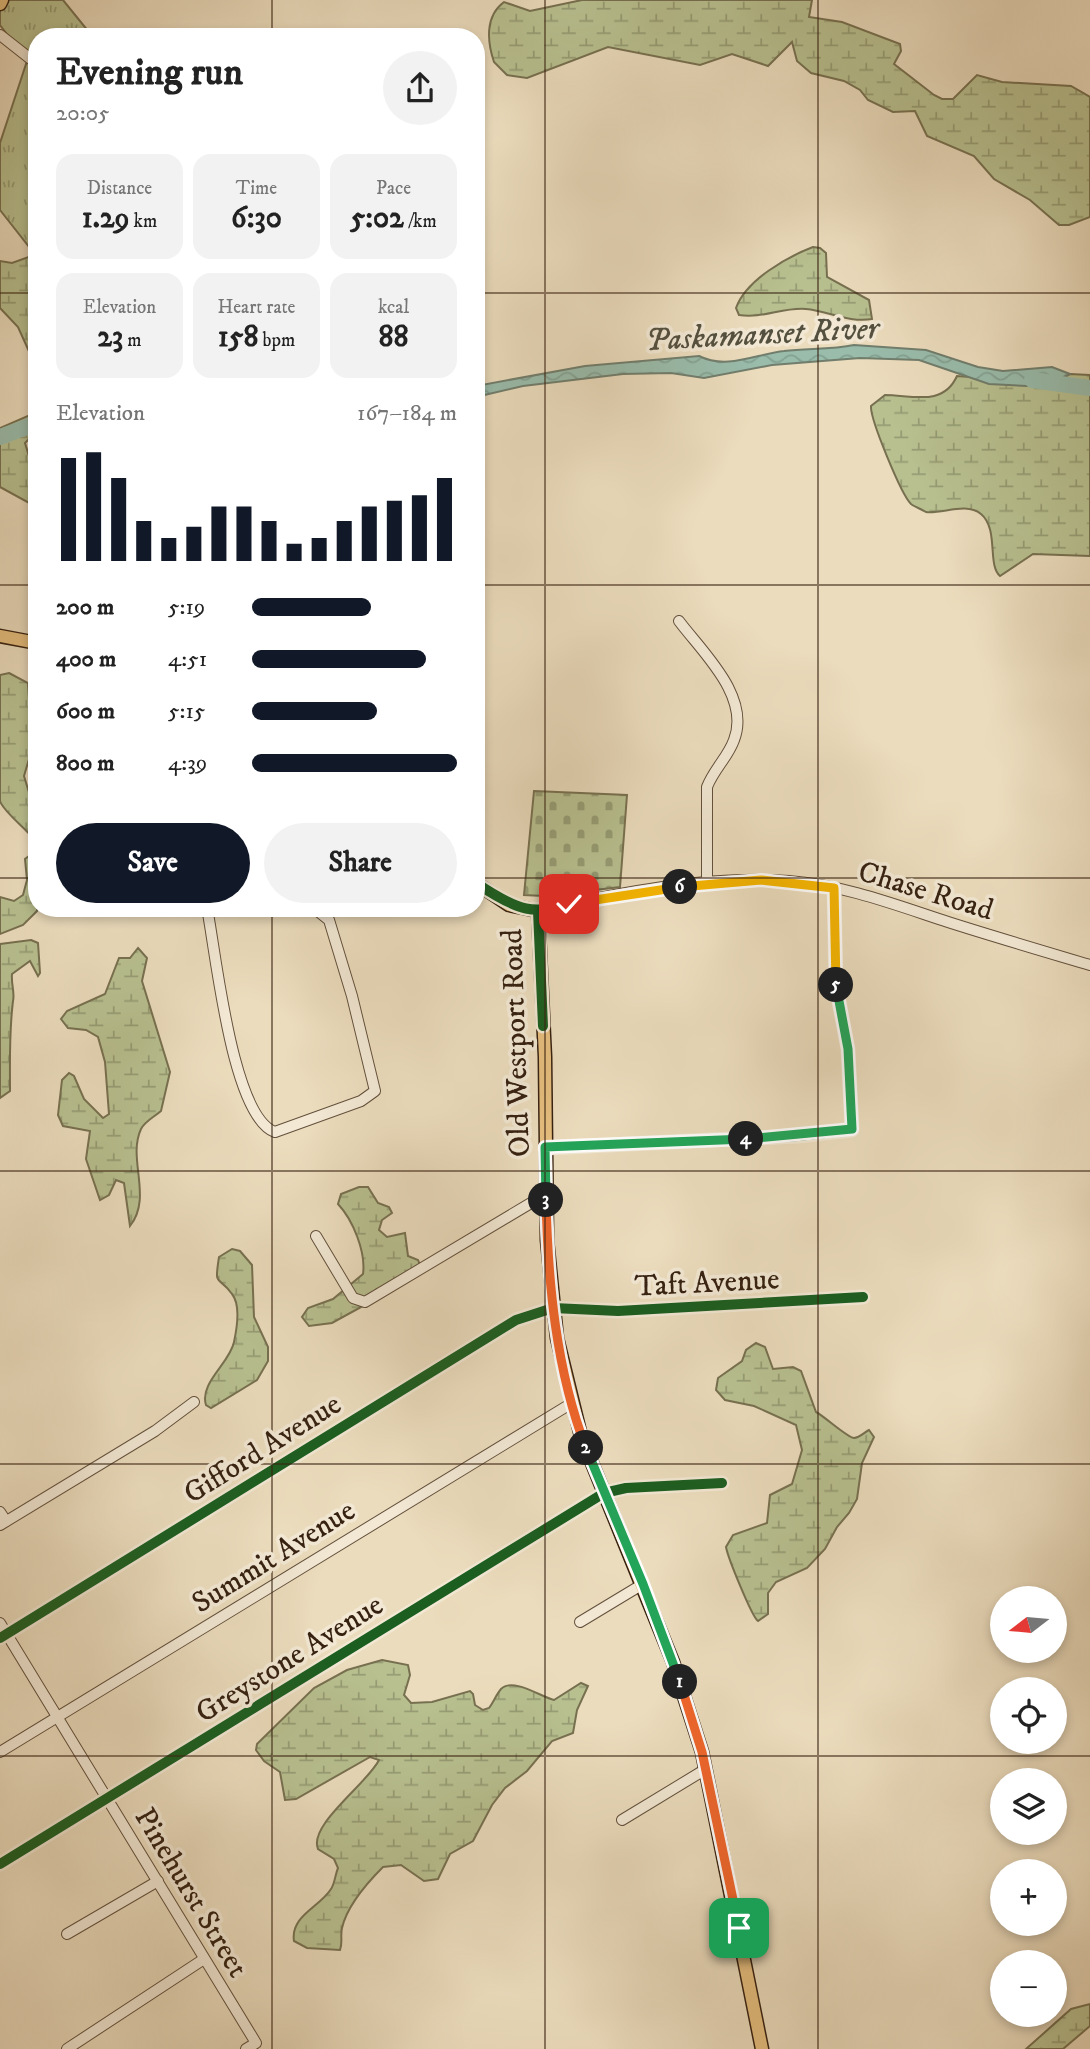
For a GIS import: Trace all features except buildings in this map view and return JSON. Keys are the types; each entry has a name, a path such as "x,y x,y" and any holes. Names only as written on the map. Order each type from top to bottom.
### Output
{"main road":[{"path":"0,636 28,641"},
{"name":"Old Westport Road","path":"485,889 509,905 537,911 545,1057 546,1194 553,1308 572,1403 604,1493 643,1584 680,1683 706,1769 762,2049"}],"street":[{"path":"0,35 28,57"},
{"path":"679,621 735,699 737,719 733,744 712,773 708,787 707,884"},
{"name":"Chase Road","path":"537,911 707,884 785,881 834,888 889,902 1090,965"},
{"path":"545,1147 798,1136 852,1129 848,1049 836,986 834,888"},
{"path":"209,917 241,1086 264,1127 275,1132 361,1101 375,1091 352,996 329,920 325,917"},
{"path":"316,1236 352,1298 365,1302 546,1194"},
{"name":"Taft Avenue","path":"553,1308 618,1311 863,1297"},
{"name":"Gifford Avenue","path":"4,1636 516,1320 553,1308"},
{"path":"2,1519 155,1431 194,1402"},
{"name":"Summit Avenue","path":"0,1752 572,1403"},
{"path":"604,1493 626,1488 722,1483"},
{"name":"Greystone Avenue","path":"0,1864 604,1493"},
{"path":"580,1622 643,1584"},
{"name":"Pinehurst Street","path":"0,1623 4,1636 256,2043 246,2049"},
{"path":"622,1820 706,1769"},
{"path":"67,1934 158,1881"},
{"path":"67,2049 204,1959"}],"green space":[{"path":"0,0 63,0 86,28 28,28 28,246 0,210 0,143 27,61 0,25"},
{"path":"582,0 812,0 809,17 842,22 900,44 901,51 894,64 942,99 953,99 977,75 1002,82 1071,86 1090,97 1090,217 1069,225 1059,225 1030,200 994,179 974,156 927,136 915,111 893,112 868,100 860,90 844,81 811,73 797,61 792,42 768,66 732,54 700,65 608,47 527,78 507,75 494,62 489,29 493,14 504,2 530,11"},
{"path":"813,247 826,253 827,277 869,300 872,319 847,318 806,309 739,315 736,308 741,298 758,279 780,263"},
{"path":"28,257 28,349 18,327 0,308 0,261 12,263"},
{"path":"1070,374 1090,375 1090,556 1033,554 1000,576 994,564 990,528 981,514 968,509 926,512 911,504 887,456 871,406 885,395 935,396 951,386 957,376 1053,383"},
{"path":"28,416 28,440 25,443 28,453 28,502 0,487 0,428"},
{"path":"9,673 28,683 28,762 24,776 28,789 28,833 0,801 0,675"},
{"path":"534,791 627,795 620,887 544,896 524,895"},
{"path":"28,857 28,917 31,917 23,925 0,934 0,897 14,901 23,895 27,880 25,859"},
{"path":"31,940 38,943 40,973 38,976 30,961 12,974 14,995 10,1035 10,1091 0,1098 0,944"},
{"path":"138,948 147,958 142,981 170,1072 161,1111 143,1126 137,1141 139,1203 137,1215 130,1226 124,1183 116,1180 109,1195 100,1200 86,1159 90,1131 63,1126 58,1115 62,1080 69,1073 74,1076 84,1099 103,1118 109,1114 105,1062 98,1037 86,1030 68,1028 61,1019 67,1011 105,994 119,958 130,958"},
{"path":"359,1187 368,1187 378,1203 389,1207 392,1213 382,1220 379,1230 387,1237 405,1233 408,1256 418,1260 420,1265 396,1288 332,1323 309,1326 302,1317 308,1308 333,1299 363,1274 357,1237 338,1204 341,1194"},
{"path":"232,1249 240,1251 252,1265 254,1317 268,1347 268,1361 257,1380 211,1408 206,1405 207,1389 231,1350 236,1330 235,1299 217,1277 219,1257"},
{"path":"756,1343 765,1347 773,1369 793,1367 801,1371 816,1412 851,1437 858,1437 869,1430 874,1437 862,1463 857,1499 849,1513 837,1527 825,1549 807,1568 776,1582 768,1593 768,1614 758,1621 740,1587 726,1547 733,1535 767,1523 770,1495 792,1484 802,1450 796,1425 754,1406 725,1400 716,1390 718,1378 742,1361 746,1350"},
{"path":"382,1660 408,1665 410,1675 404,1695 411,1703 432,1702 470,1691 475,1705 483,1710 489,1708 501,1689 506,1686 520,1686 554,1700 581,1683 588,1686 577,1710 573,1733 552,1741 527,1771 505,1788 492,1805 473,1841 450,1854 438,1879 424,1881 401,1865 383,1867 348,1911 342,1928 340,1950 307,1948 294,1941 294,1932 301,1918 331,1889 338,1868 334,1859 318,1849 317,1839 330,1816 379,1760 370,1757 296,1799 285,1800 280,1772 264,1761 256,1750 257,1744 314,1688 347,1670"},
{"path":"1090,2004 1090,2026 1063,2049 1026,2049 1051,2027 1067,2027 1067,2013"}],"water":[{"path":"854,345 926,350 978,367 1003,371 1052,367 1070,374 1053,383 1027,386 989,384 919,360 860,358 772,365 704,378 671,373 623,374 523,386 485,395 485,384 585,366 699,356 720,362 784,351"}],"waterway":[{"name":"Paskamanset River","path":"1032,380 1090,388"},
{"name":"Paskamanset River","path":"0,437 28,426"}],"cycle path":[{"path":"545,1148 798,1136 852,1130 848,1049 836,986 834,888"},
{"path":"485,889 510,903 534,910 597,900"},
{"path":"538,911 543,1026"},
{"path":"0,1638 516,1320 553,1308 618,1311 863,1297"},
{"path":"0,1864 604,1493 626,1488 722,1483"}],"route":[{"path":"569,904 731,881 789,881 834,888 836,986 852,1079 852,1129 798,1136 545,1147 547,1240 555,1321 565,1378 581,1436 673,1662 702,1752 739,1928"}]}
